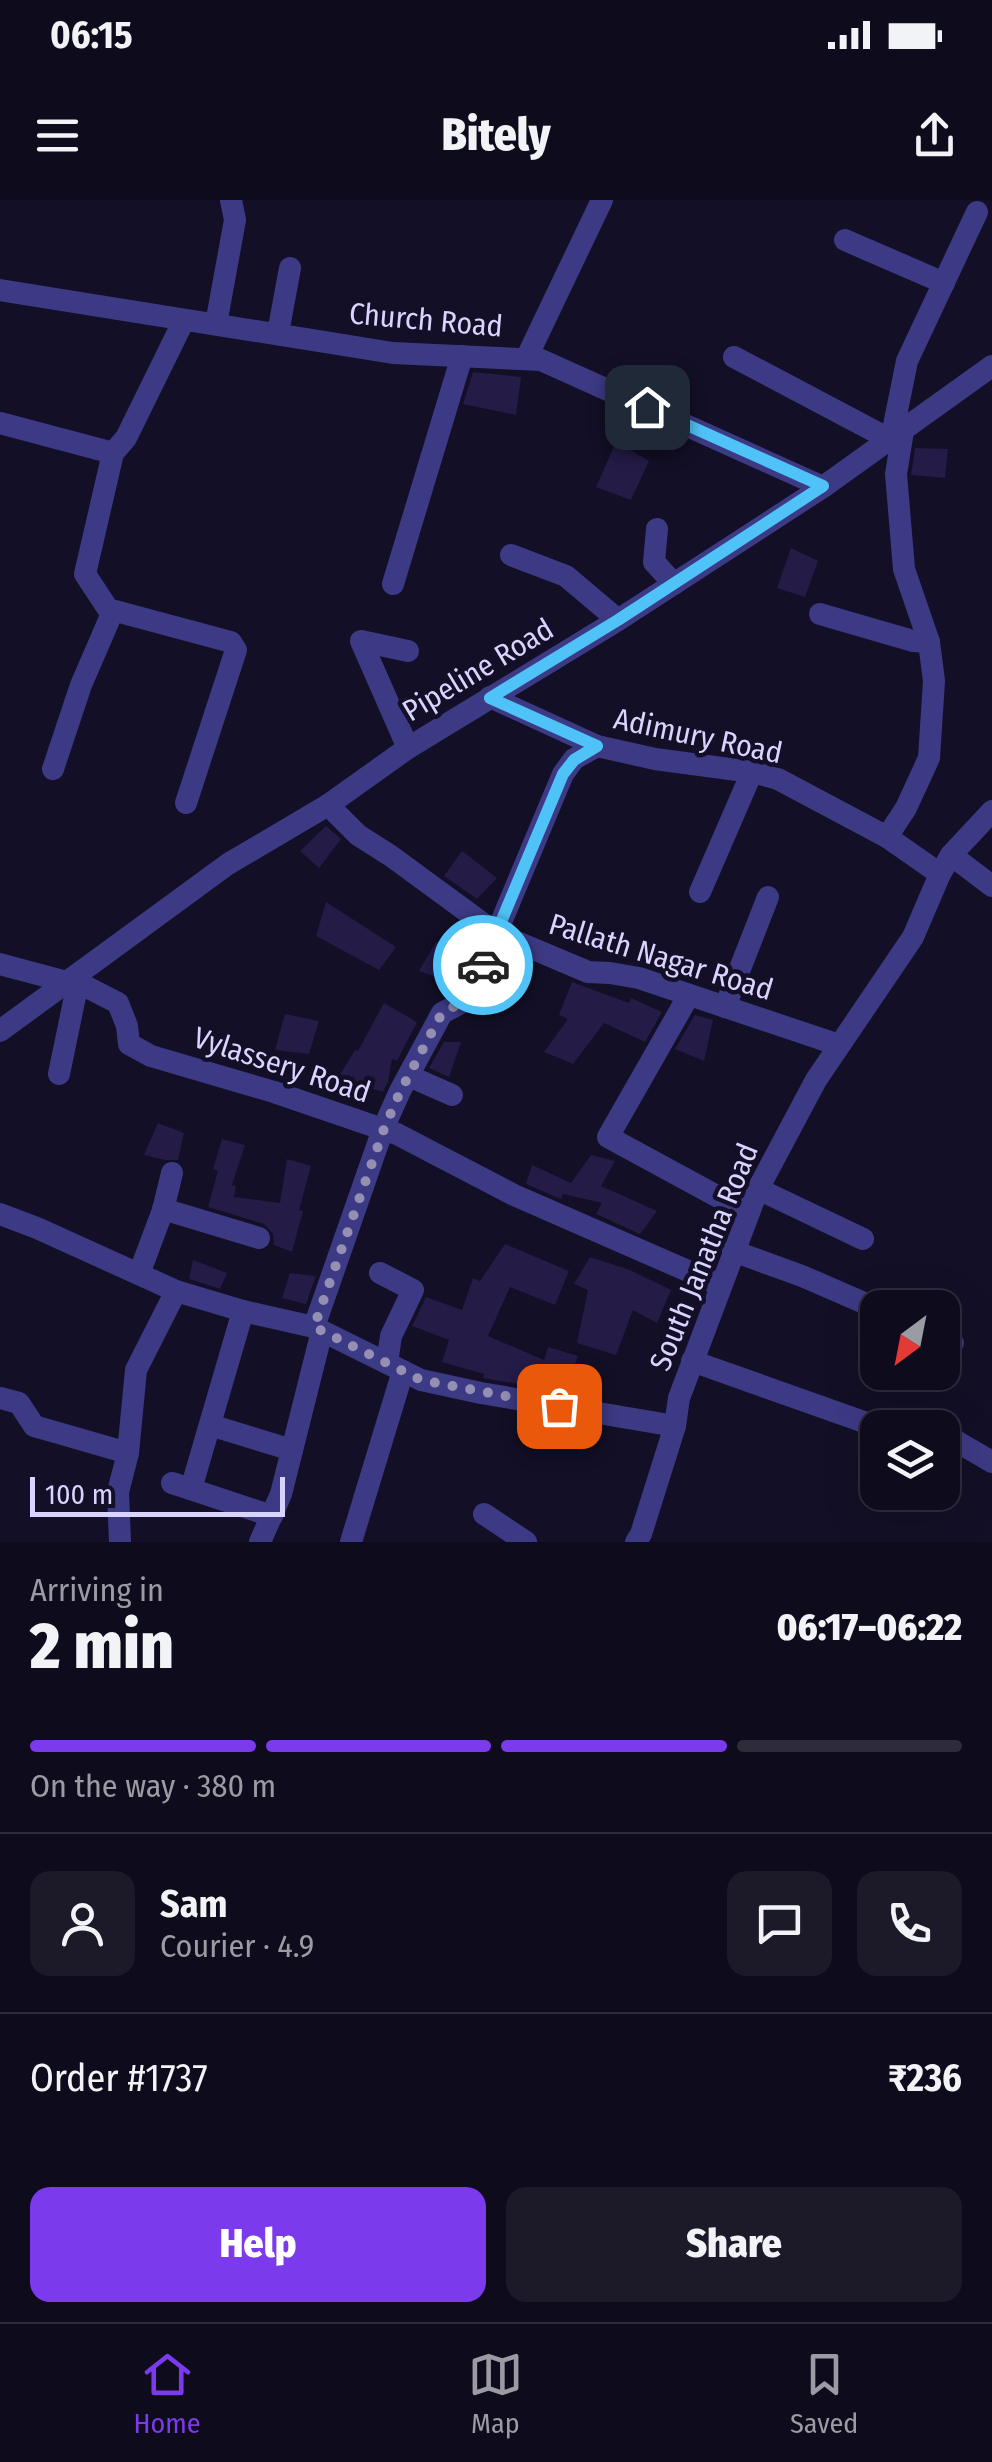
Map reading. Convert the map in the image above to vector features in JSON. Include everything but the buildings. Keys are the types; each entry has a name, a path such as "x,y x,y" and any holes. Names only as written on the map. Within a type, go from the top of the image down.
{"street":[{"path":"216,324 235,220 232,200"},
{"path":"526,358 602,200"},
{"path":"887,838 929,758 934,681 929,642 904,568 896,474 907,361 977,212"},
{"path":"845,240 944,283"},
{"path":"278,333 290,268"},
{"name":"Church Road","path":"0,290 393,352 541,360 823,486"},
{"path":"184,320 126,438 113,453 85,574 108,609 231,642 236,650 186,803"},
{"path":"394,584 462,356"},
{"path":"734,356 897,435"},
{"name":"Pipeline Road","path":"0,1031 228,864 674,584 823,486 992,366"},
{"path":"0,423 113,453"},
{"path":"657,529 654,562 674,584"},
{"path":"511,555 566,576 618,620"},
{"path":"52,768 113,611"},
{"path":"820,614 913,641 929,642"},
{"path":"408,651 361,641 408,748"},
{"path":"532,644 548,662"},
{"name":"Adimury Road","path":"490,698 597,746 778,779 887,838 992,886"},
{"path":"260,1542 280,1494 292,1450 318,1329 384,1129 442,1013 472,994 563,774 574,760 597,746"},
{"path":"700,892 752,772"},
{"name":"Pallath Nagar Road","path":"328,804 358,834 496,933 588,972 639,978 840,1045"},
{"name":"South Janatha Road","path":"636,1542 692,1361 758,1190 816,1080 914,937 945,864 992,812"},
{"path":"724,1008 768,898"},
{"name":"Vylassery Road","path":"0,964 72,981 118,1003 129,1044 151,1056 397,1134 514,1196 720,1285"},
{"path":"59,1074 72,981"},
{"path":"689,995 608,1137 748,1213"},
{"path":"408,1076 452,1095"},
{"path":"139,1274 164,1209 172,1174"},
{"path":"758,1190 863,1238"},
{"path":"164,1209 259,1238"},
{"path":"0,1214 176,1291 318,1329 421,1380 675,1426"},
{"path":"733,1252 860,1302"},
{"path":"351,1542 395,1367 391,1336 412,1290 380,1273"},
{"path":"120,1542 118,1492 128,1453 136,1370 176,1291"},
{"path":"244,1311 210,1425 181,1486 272,1516"},
{"path":"692,1361 860,1421"},
{"path":"0,1398 20,1403 34,1426 128,1453"},
{"path":"210,1425 292,1450"},
{"path":"960,1443 992,1462"},
{"path":"484,1514 526,1542"}],"way so far":[{"path":"483,965 472,994 442,1013 400,1092 314,1327 421,1380 559,1406"}],"route":[{"path":"483,965 563,774 574,760 597,746 490,698 823,486 647,407"}]}
